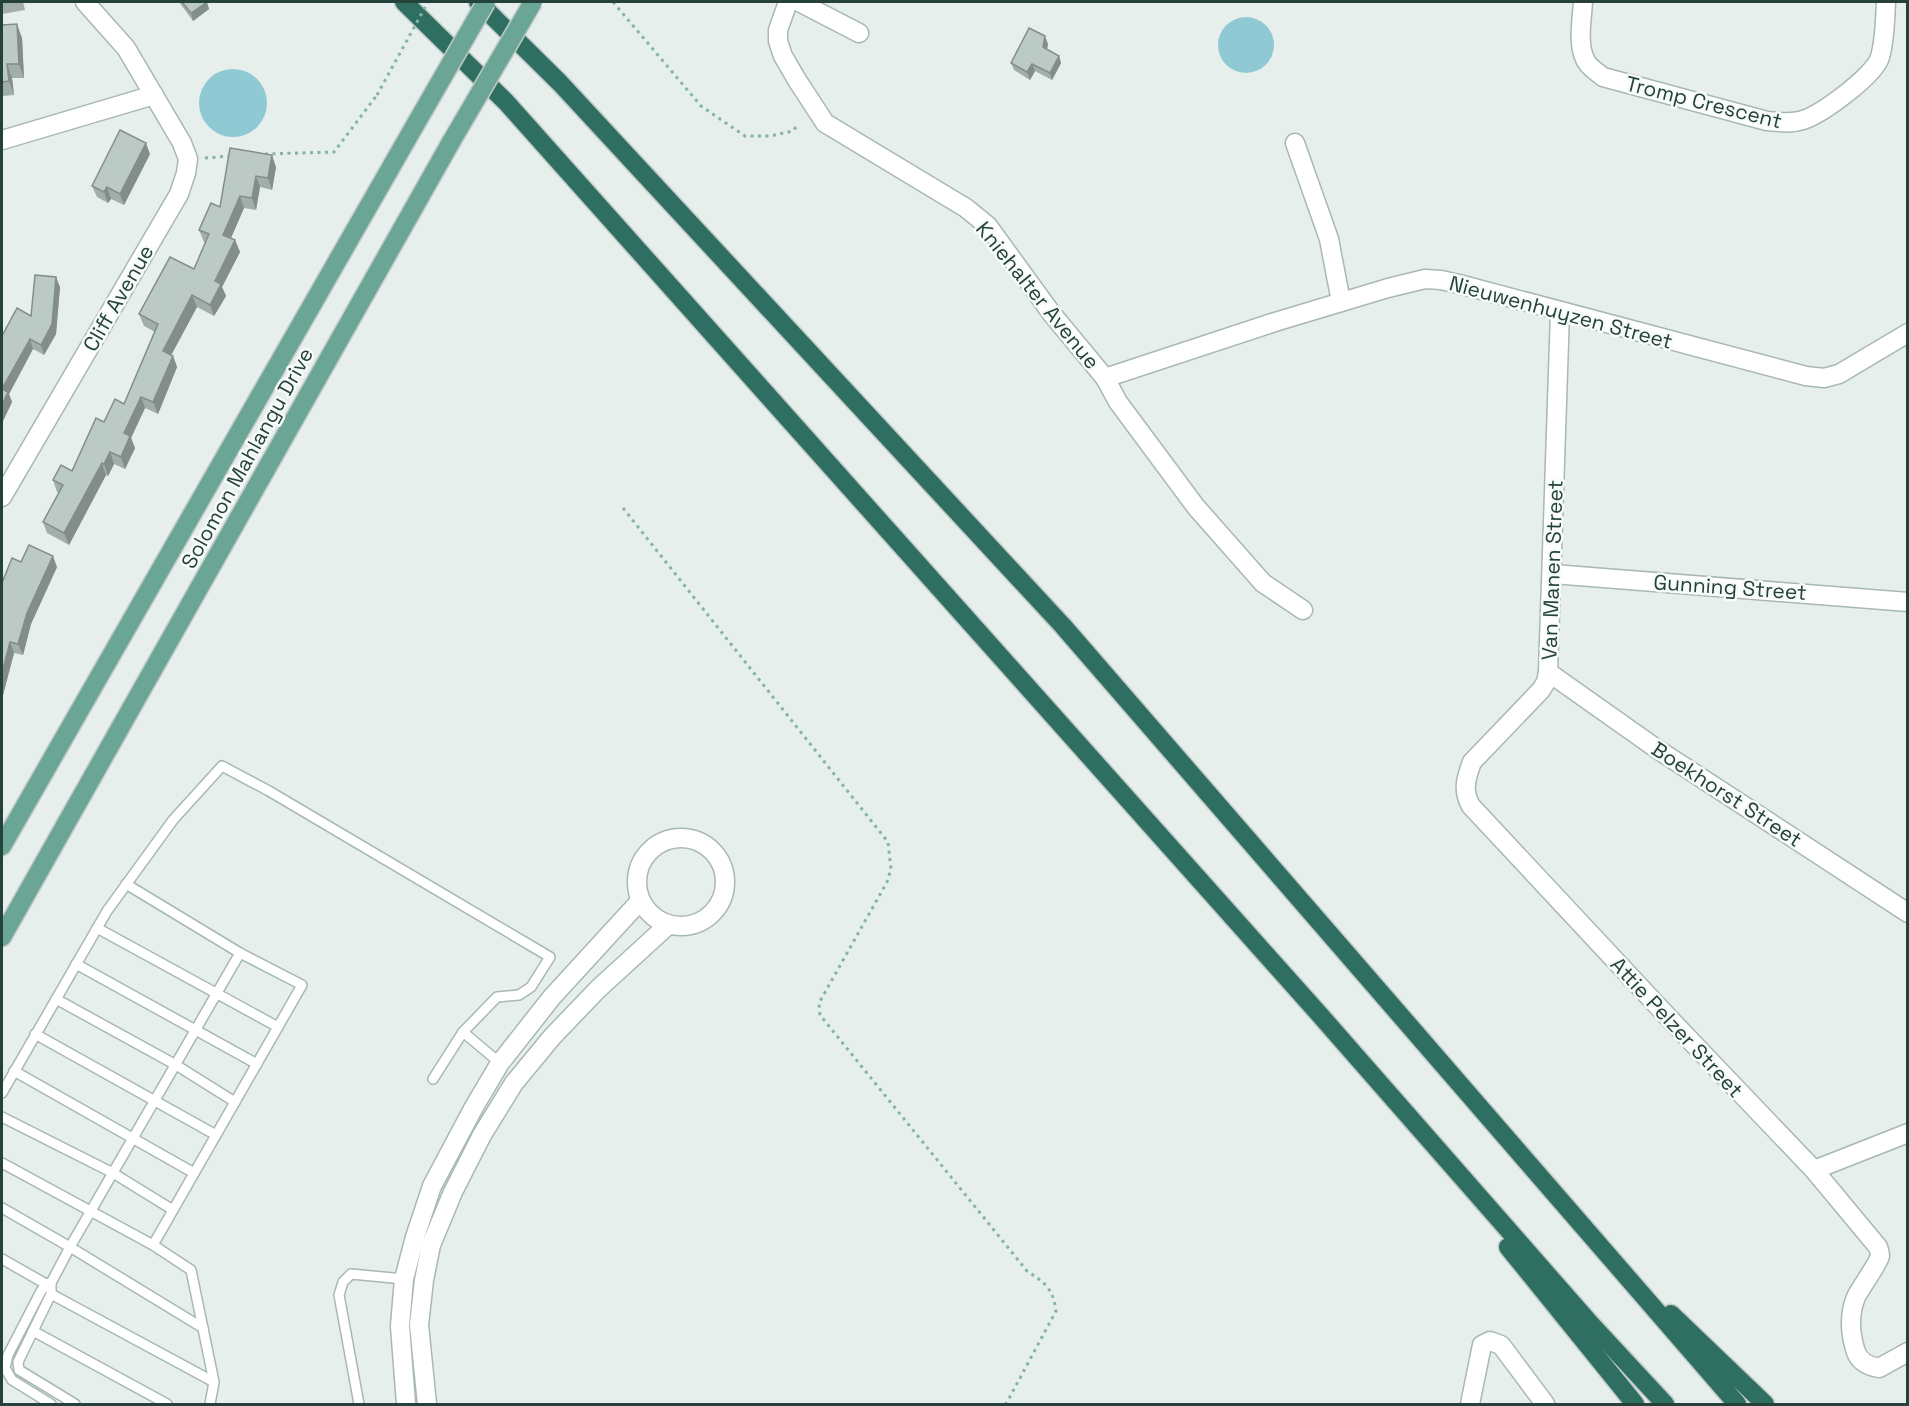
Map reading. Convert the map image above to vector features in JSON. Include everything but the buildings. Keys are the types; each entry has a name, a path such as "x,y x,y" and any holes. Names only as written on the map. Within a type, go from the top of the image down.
{"highway":[{"path":"404,2 506,102 1320,1015 1588,1321 1665,1404"},
{"path":"478,2 560,83 1063,626 1737,1404"},
{"path":"1320,1015 1635,1404"},
{"path":"1602,1250 1765,1404"}],"main road":[{"name":"Solomon Mahlangu Drive","path":"2,846 486,2"},
{"name":"Solomon Mahlangu Drive","path":"2,936 451,142 533,2"},
{"path":"2,946 37,874"}],"street":[{"path":"85,2 126,48 182,143 188,159"},
{"name":"Kniehalter Avenue","path":"788,2 778,30 778,41 783,56 825,123 966,208 988,226 1052,314 1105,378 1118,402 1196,507 1263,583 1304,610"},
{"path":"799,2 859,33"},
{"name":"Tromp Crescent","path":"1583,2 1581,48 1589,66 1603,77 1767,121 1790,123 1805,120 1820,111 1872,72 1880,57 1886,2"},
{"path":"2,140 154,95"},
{"path":"1295,142 1329,239 1341,302"},
{"name":"Cliff Avenue","path":"2,497 179,194 188,159"},
{"name":"Nieuwenhuyzen Street","path":"1105,378 1275,322 1425,279 1441,280 1789,372 1824,378 1839,374 1908,333"},
{"name":"Van Manen Street","path":"1467,799 1465,788 1472,762 1541,690 1548,672 1560,312"},
{"name":"Gunning Street","path":"1553,574 1908,602"},
{"name":"Boekhorst Street","path":"1548,672 1658,749 1908,913"},
{"name":"Attie Pelzer Street","path":"1467,799 1577,921 1814,1170 1878,1247 1879,1259 1853,1306 1851,1330 1853,1344 1857,1355 1864,1363 1879,1368 1908,1352"},
{"path":"672,838 688,838 702,843 714,853 722,866 725,881 723,896 717,909 707,919 693,925 680,927 668,925 647,912 640,901 637,875 641,863 648,852 658,844 672,838"},
{"path":"406,1404 400,1326 404,1279 432,1186 500,1063 552,997 640,901"},
{"path":"426,1404 419,1325 424,1280 431,1245 453,1192 482,1135 514,1083 552,1037 598,989 668,925"},
{"path":"1814,1170 1908,1133"},
{"path":"1470,1404 1482,1345 1490,1341 1501,1345 1545,1404"}],"lane":[{"path":"2,1093 97,928 126,884 173,820 222,766 279,797 550,957 531,987 519,995 497,997 463,1032 433,1079"},
{"path":"126,884 240,953 302,985 153,1245"},
{"path":"97,928 278,1027"},
{"path":"51,1404 12,1380 5,1368 8,1354 41,1291 49,1284 240,953"},
{"path":"76,964 256,1064"},
{"path":"56,999 176,1065 235,1102"},
{"path":"463,1032 500,1063"},
{"path":"36,1034 216,1135"},
{"path":"14,1071 194,1173"},
{"path":"2,1118 113,1173 173,1210"},
{"path":"2,1163 153,1245 191,1270 214,1382 210,1404"},
{"path":"2,1208 203,1328"},
{"path":"2,1259 49,1284"},
{"path":"359,1404 342,1319 339,1295 343,1282 351,1274 404,1279"},
{"path":"49,1284 51,1294 18,1362 19,1370 75,1404"},
{"path":"51,1294 214,1382"},
{"path":"33,1331 153,1401 167,1404"}],"path":[{"path":"258,155 334,152 377,95 428,2"},
{"path":"613,2 701,106 733,129 745,136 770,136 793,131 796,127"},
{"path":"188,159 234,156"},
{"path":"623,508 888,842 891,869 887,882 819,1003 820,1015 1027,1271 1045,1283 1055,1298 1056,1311 1006,1404"}],"water":[{"path":"1241,17 1251,17 1266,25 1272,34 1274,45 1272,56 1266,65 1251,73 1241,73 1230,68 1223,61 1218,50 1218,40 1223,29 1230,22"},
{"path":"240,69 252,75 261,84 267,96 265,116 257,127 240,137 226,137 209,127 201,116 199,96 209,79 220,71"}]}
